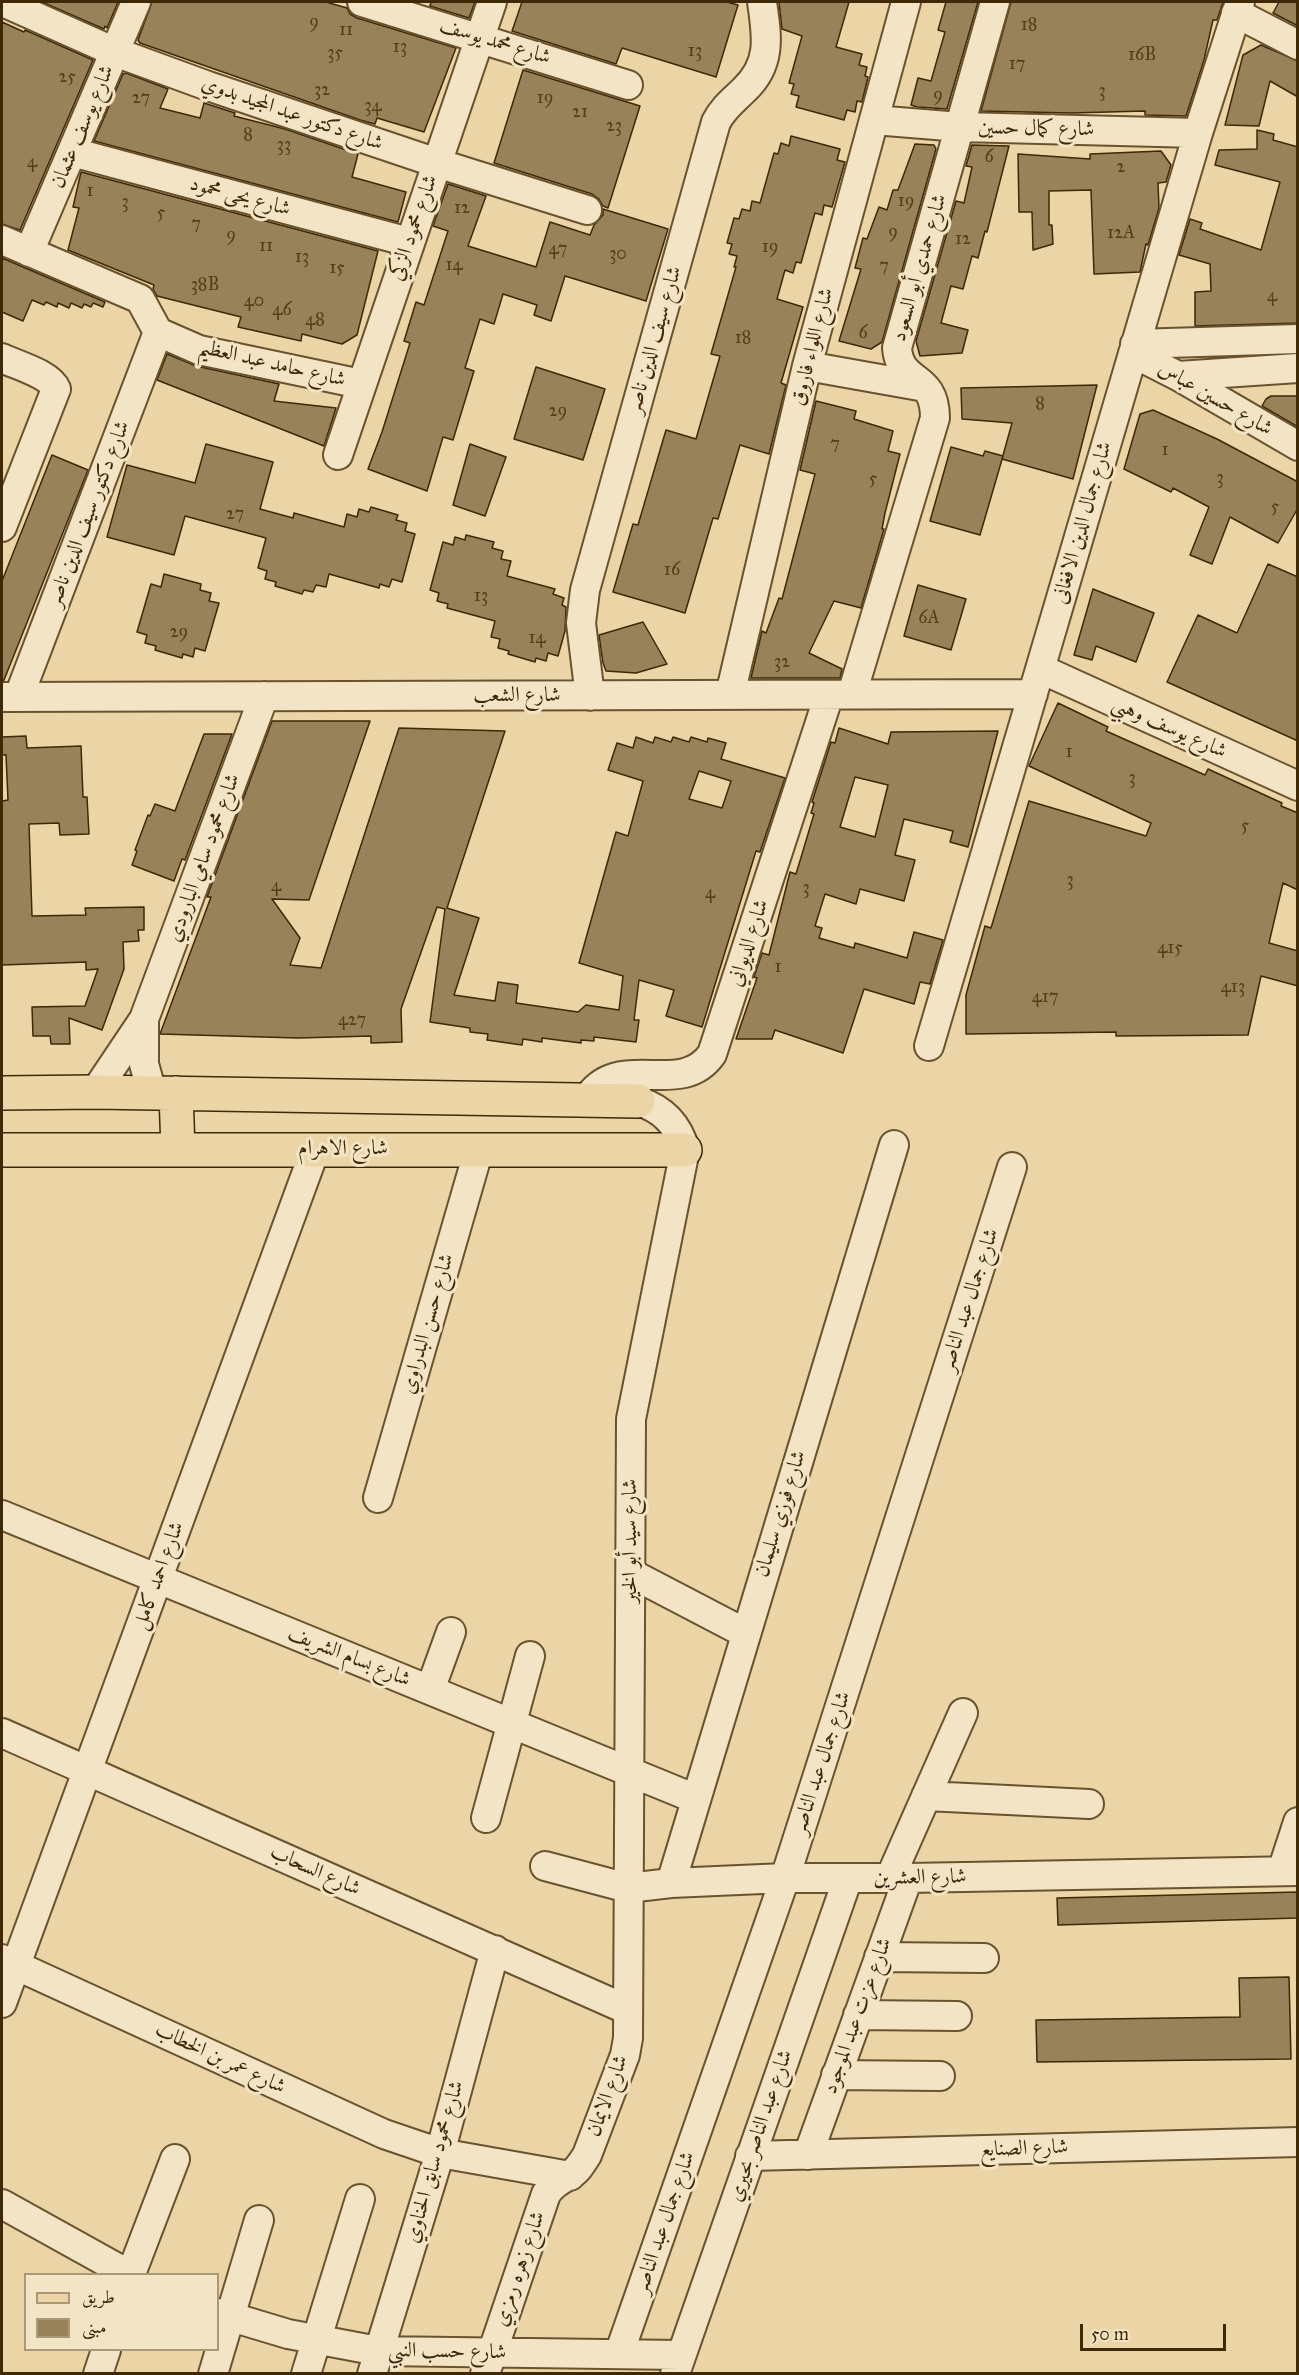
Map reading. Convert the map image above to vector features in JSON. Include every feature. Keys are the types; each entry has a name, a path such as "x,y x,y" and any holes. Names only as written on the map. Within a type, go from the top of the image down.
{"main road":[{"path":"2,1093 95,1092 638,1101"},
{"path":"164,1093 178,1150"},
{"name":"شارع الاهرام","path":"2,1150 685,1150"}],"street":[{"name":"شارع دكتور عبد المجيد بدوي","path":"3,2 115,52 208,86 437,163 587,210"},
{"name":"شارع يوسف عثمان","path":"28,252 136,2"},
{"name":"شارع محمد يوسف","path":"362,2 628,85"},
{"name":"شارع محمود الزكي","path":"338,454 492,2"},
{"name":"شارع سيف الدين ناصر","path":"590,696 581,623 588,579 717,122 722,110 730,101 756,79 765,58 766,33 762,2"},
{"name":"شارع اللواء فاروق","path":"730,695 807,366 906,2"},
{"name":"شارع حمدي أبو السعود","path":"927,387 903,369 898,360 897,348 995,2"},
{"path":"1238,7 1298,45"},
{"name":"شارع جمال الدين الافغانى","path":"929,1046 1198,132 1238,7"},
{"name":"شارع كمال حسين","path":"874,120 960,128 1198,132"},
{"name":"شارع يحى محمود","path":"72,152 409,242"},
{"path":"2,240 140,299 158,332"},
{"name":"شارع حامد عبد العظيم","path":"158,332 199,350 361,384"},
{"name":"شارع دكتور سيف الدين ناصر","path":"10,696 158,332"},
{"path":"1134,349 1298,339"},
{"name":"شارع حسين عباس","path":"1134,349 1298,446"},
{"path":"2,358 46,378 56,389 2,528"},
{"path":"807,366 927,387 933,397 935,418 841,695"},
{"path":"1178,376 1298,369"},
{"name":"شارع الشعب","path":"10,696 841,695 1037,682"},
{"name":"شارع يوسف وهبي","path":"1037,682 1298,786"},
{"name":"شارع الديواني","path":"586,1101 592,1091 612,1078 629,1074 684,1075 700,1067 712,1054 841,695"},
{"name":"شارع محمود سامي البارودي","path":"95,1092 144,1019 264,696"},
{"name":"شارع محمود سامي البارودي","path":"144,1019 143,1057 164,1093"},
{"path":"638,1101 648,1104 667,1116 680,1133 685,1150"},
{"name":"شارع فوزي سليمان","path":"671,1883 894,1146"},
{"name":"شارع حسن البدراوي","path":"378,1498 479,1149"},
{"name":"شارع احمد كامل","path":"2,2003 9,1962 88,1771 315,1150"},
{"name":"شارع سيد أبو الخير","path":"628,2010 631,1419 685,1150"},
{"name":"شارع جمال عبد الناصر","path":"619,2354 785,1878 1012,1167"},
{"name":"شارع بسام الشريف","path":"2,1515 696,1799"},
{"path":"632,1574 745,1633"},
{"path":"430,1690 452,1632"},
{"path":"486,1818 530,1656"},
{"name":"شارع عزت عبد الموجود","path":"808,2155 879,1957 899,1878 927,1796 963,1713"},
{"name":"شارع السحاب","path":"2,1733 628,2010"},
{"path":"927,1796 1089,1804"},
{"path":"1290,1871 1298,1821"},
{"name":"شارع العشرين","path":"545,1866 628,1888 671,1883 785,1878 1290,1871"},
{"name":"شارع عبد الناصر بحيري","path":"678,2364 848,1878"},
{"name":"شارع محمود سابق الحناوي","path":"375,2362 440,2153 495,1950"},
{"path":"879,1957 984,1958"},
{"name":"شارع عمر بن الخطاب","path":"9,1962 384,2134 440,2153 570,2176"},
{"name":"شارع الايمان","path":"570,2176 587,2155 625,2055 628,2038 628,2010"},
{"path":"858,2015 957,2016"},
{"path":"836,2075 940,2076"},
{"name":"شارع الصنايع","path":"750,2156 1298,2142"},
{"path":"129,2273 175,2159"},
{"name":"شارع زهره رمزي","path":"488,2364 546,2194 560,2179 570,2176"},
{"path":"306,2373 360,2199"},
{"path":"2,2204 127,2273"},
{"path":"219,2341 224,2315 259,2220"},
{"name":"شارع حسب النبي","path":"224,2315 317,2341 375,2362 488,2364 619,2354 678,2364"},
{"path":"98,2373 105,2351"},
{"path":"213,2373 217,2351"}],"building":[{"path":"42,2 118,2 107,28 105,26 104,29"},
{"path":"152,2 326,2 347,8 350,14 357,18 456,48 424,132 377,118 375,124 360,120 140,43 138,40"},
{"path":"431,2 475,2 469,18 430,6"},
{"path":"522,2 727,2 738,5 716,77 622,48 616,64 512,31"},
{"path":"779,2 849,2 836,47 862,54 859,65 867,67 865,76 868,77 862,102 857,101 855,112 847,110 844,120 796,107 799,96 791,94 794,84 789,83 802,36 782,29"},
{"path":"946,2 978,2 947,109 917,107 911,105 918,78 931,81 945,32 938,30"},
{"path":"1011,2 1223,2 1217,20 1213,20 1204,60 1186,116 1145,115 1145,111 1071,113 981,111"},
{"path":"1279,2 1298,2 1298,26 1273,13"},
{"path":"2,22 93,60 20,230 2,224"},
{"path":"1261,45 1298,61 1298,97 1270,81 1259,126 1225,125 1243,55"},
{"path":"523,70 640,106 608,208 592,194 494,163"},
{"path":"126,73 168,89 160,108 200,118 204,103 235,113 234,116 285,129 358,154 352,177 406,192 398,222 94,141 123,74"},
{"path":"1257,130 1274,134 1273,140 1298,147 1298,323 1195,326 1195,292 1211,291 1210,264 1179,255 1190,219 1202,223 1200,229 1261,250 1280,182 1215,165 1219,150 1257,149"},
{"path":"791,136 840,149 837,160 845,162 832,207 824,205 822,215 815,213 801,263 796,262 793,273 785,270 777,299 803,307 781,383 786,385 769,454 740,445 718,519 713,518 685,613 613,592 633,524 638,525 666,430 696,439 720,356 711,354 736,267 734,267 737,256 729,254 732,244 727,243 734,218 739,219 742,209 750,211 752,201 760,203 774,153 778,154 781,143 789,146"},
{"path":"915,144 934,145 936,149 882,342 871,349 839,341 861,269 855,268 863,238 867,239 879,207 887,210 893,190 898,190"},
{"path":"972,145 1009,146 978,258 972,256 963,289 951,286 941,323 968,330 962,353 920,356 916,341 956,201 964,203 972,167 966,166"},
{"path":"1161,151 1171,165 1166,182 1158,183 1159,208 1148,245 1146,244 1140,272 1094,274 1091,190 1049,191 1049,225 1052,225 1053,244 1033,250 1032,212 1019,212 1018,154 1090,159 1090,154"},
{"path":"81,172 378,251 357,335 342,344 302,334 301,341 238,327 241,317 157,296 153,289 154,285 68,250 79,208 73,207"},
{"path":"448,184 486,196 468,246 536,267 550,222 590,235 594,225 603,215 603,209 668,229 646,301 565,276 551,321 534,315 537,305 503,294 494,324 480,319 465,368 474,371 453,440 443,437 427,491 368,469 410,343 404,341 416,302 424,305 448,231 433,226"},
{"path":"2,258 105,302 103,307 93,303 91,307 84,304 82,308 71,303 69,308 58,303 57,307 46,302 44,305 32,300 23,321 2,312"},
{"path":"167,354 196,366 279,384 274,401 336,408 324,446 157,380"},
{"path":"536,367 605,389 583,460 514,439"},
{"path":"1097,385 1073,479 1002,459 1012,423 962,419 961,388"},
{"path":"1271,396 1298,396 1298,427 1262,406"},
{"path":"816,401 856,411 854,419 893,431 888,451 900,454 885,513 882,529 884,529 861,608 834,601 809,653 842,669 840,678 751,678 762,631 766,633 779,598 782,599 815,474 800,470"},
{"path":"1153,410 1217,439 1298,482 1298,508 1278,543 1230,517 1212,564 1190,555 1209,507 1173,488 1171,492 1124,469 1140,414"},
{"path":"206,444 273,462 260,509 293,518 294,513 344,527 347,514 357,517 359,509 369,512 371,507 398,515 396,520 407,523 405,531 415,534 402,582 392,579 389,587 380,584 379,588 329,574 326,587 316,585 313,592 304,590 302,594 275,586 276,582 265,579 267,571 258,568 266,538 185,516 174,555 107,537 127,465 195,483"},
{"path":"470,444 506,457 485,516 453,505"},
{"path":"951,447 983,456 985,451 1003,456 980,535 930,521"},
{"path":"52,455 88,470 2,681 2,581"},
{"path":"466,535 494,542 492,548 503,551 501,559 511,561 507,576 555,589 553,594 564,598 562,605 566,607 565,631 558,656 548,653 546,661 536,658 535,662 508,654 509,651 498,648 500,639 491,637 495,621 447,608 448,604 437,601 439,593 430,590 443,542 453,545 455,537 465,540"},
{"path":"1268,564 1298,577 1298,741 1167,682 1198,615 1237,633"},
{"path":"164,574 201,584 200,590 211,593 209,601 219,603 205,651 195,648 193,657 183,654 182,658 155,650 156,646 145,643 147,635 137,632 151,584 161,587"},
{"path":"918,585 966,599 951,650 904,636"},
{"path":"1093,589 1154,613 1136,662 1096,646 1092,660 1074,655"},
{"path":"643,622 667,664 636,673 606,671 599,635"},
{"path":"1058,703 1108,727 1106,731 1205,775 1208,769 1282,803 1281,806 1298,813 1298,890 1283,883 1269,943 1298,951 1298,986 1261,976 1248,1035 1116,1036 1116,1032 966,1034 966,995 985,926 991,928 1029,801 1146,836 1151,823 1029,766"},
{"path":"272,721 370,721 309,900 272,899 300,938 290,965 321,968 399,728 505,731 447,908 479,918 454,995 495,1001 498,982 518,985 516,1003 578,1012 586,1005 619,1010 623,976 579,963 616,832 628,836 643,781 608,770 617,743 633,748 636,737 653,743 655,737 671,742 673,737 689,742 691,737 707,742 708,738 726,743 721,759 785,778 760,852 756,851 702,1027 666,1016 674,990 639,980 634,1020 639,1020 636,1042 594,1037 594,1041 581,1040 581,1043 542,1038 542,1042 523,1039 522,1045 487,1040 488,1034 470,1032 470,1028 430,1022 445,909 437,907 401,1009 402,1042 371,1043 371,1036 298,1038 160,1034 211,897 207,897","holes":["699,771 731,781 722,808 689,799"]},
{"path":"839,728 888,744 891,732 998,731 968,847 950,842 953,831 904,819 895,855 915,860 904,901 860,889 856,904 825,894 815,926 822,928 819,938 854,948 855,943 907,958 914,932 943,940 930,984 920,982 914,1004 864,989 843,1053 775,1030 772,1039 736,1039 757,978 754,977 762,953 769,955 790,872 796,874 814,814 811,813 814,803 812,802 831,742 835,743","holes":["855,777 888,785 875,837 840,827"]},
{"path":"204,734 232,734 185,860 182,859 174,881 132,865 137,851 135,850 148,815 150,816 155,804 175,811"},
{"path":"26,736 27,748 81,746 83,797 87,797 89,834 60,835 59,823 29,824 32,916 86,915 85,908 144,907 144,930 138,930 139,941 123,942 124,969 102,1030 69,1018 70,1044 51,1044 50,1036 33,1036 32,1007 85,1006 98,969 86,970 86,962 2,965 2,801 8,800 6,755 2,755 2,737"},
{"path":"1298,1892 1298,1918 1058,1925 1057,1898"},
{"path":"1289,1977 1291,2059 1037,2062 1036,2020 1240,2017 1239,1978"}]}
